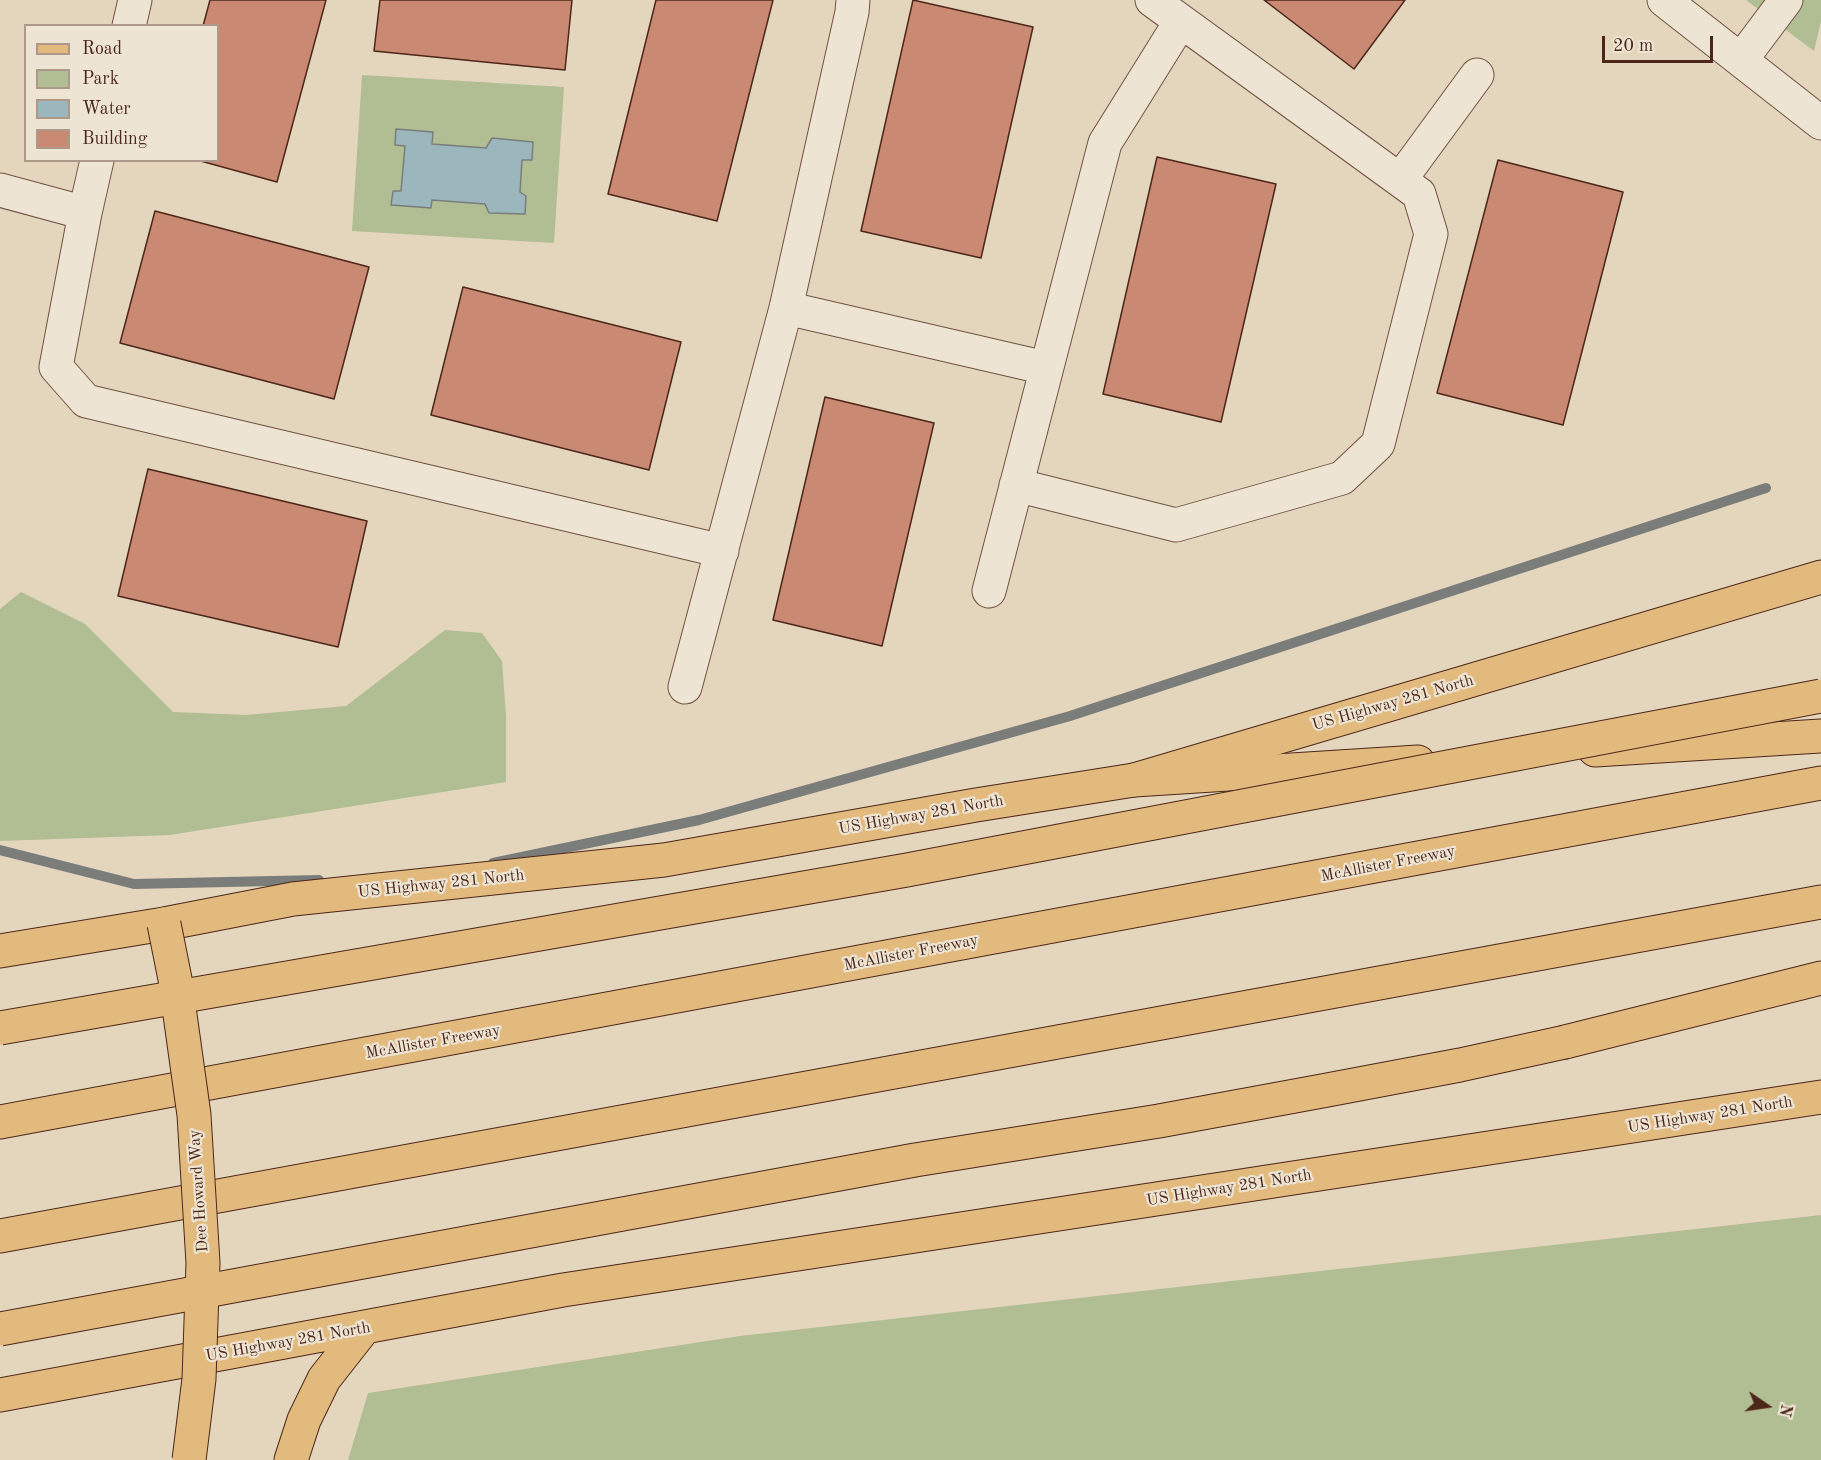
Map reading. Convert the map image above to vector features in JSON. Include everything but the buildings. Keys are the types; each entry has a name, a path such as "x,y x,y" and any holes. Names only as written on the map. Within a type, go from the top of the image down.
{"main road":[{"name":"US Highway 281 North","path":"0,951 164,924 292,899 664,860 1134,780 1821,577"},
{"path":"0,1028 907,870 1821,696"},
{"path":"1134,780 1821,736"},
{"name":"McAllister Freeway","path":"0,1122 1821,783"},
{"path":"0,1236 1821,902"},
{"name":"Dee Howard Way","path":"164,924 175,979 194,1115 203,1263 199,1379 189,1460"},
{"path":"0,1329 915,1160 1148,1123 1460,1065 1565,1042 1821,978"},
{"name":"US Highway 281 North","path":"0,1395 563,1290 1821,1097"},
{"path":"291,1460 304,1420 324,1379 364,1328"}],"street":[{"path":"129,24 135,0"},
{"path":"685,687 786,308 853,0"},
{"path":"1016,485 1176,525 1342,478 1378,444 1431,234 1419,194 1152,0"},
{"path":"1664,0 1821,123"},
{"path":"1741,60 1786,0"},
{"path":"989,591 1105,142 1181,21"},
{"path":"1401,180 1477,75"},
{"path":"97,162 56,367 86,401 722,551"},
{"path":"0,190 85,213"},
{"path":"786,308 1046,368"}],"green space":[{"path":"1746,0 1821,0 1821,21 1814,51"},
{"path":"362,75 564,87 554,243 352,231"},
{"path":"21,592 85,624 173,712 246,715 346,706 445,630 482,633 502,661 506,716 506,782 170,835 0,841 0,609"},
{"path":"1821,1215 1821,1460 348,1460 368,1393 740,1336"}],"water":[{"path":"396,129 433,132 432,144 486,148 492,138 533,142 532,160 522,160 520,192 526,196 525,214 489,213 485,204 432,200 431,208 391,205 393,191 401,191 405,146 395,145"}],"waterway":[{"path":"493,863 699,820 1070,716 1766,488"},
{"path":"0,850 134,884 319,880"}]}
